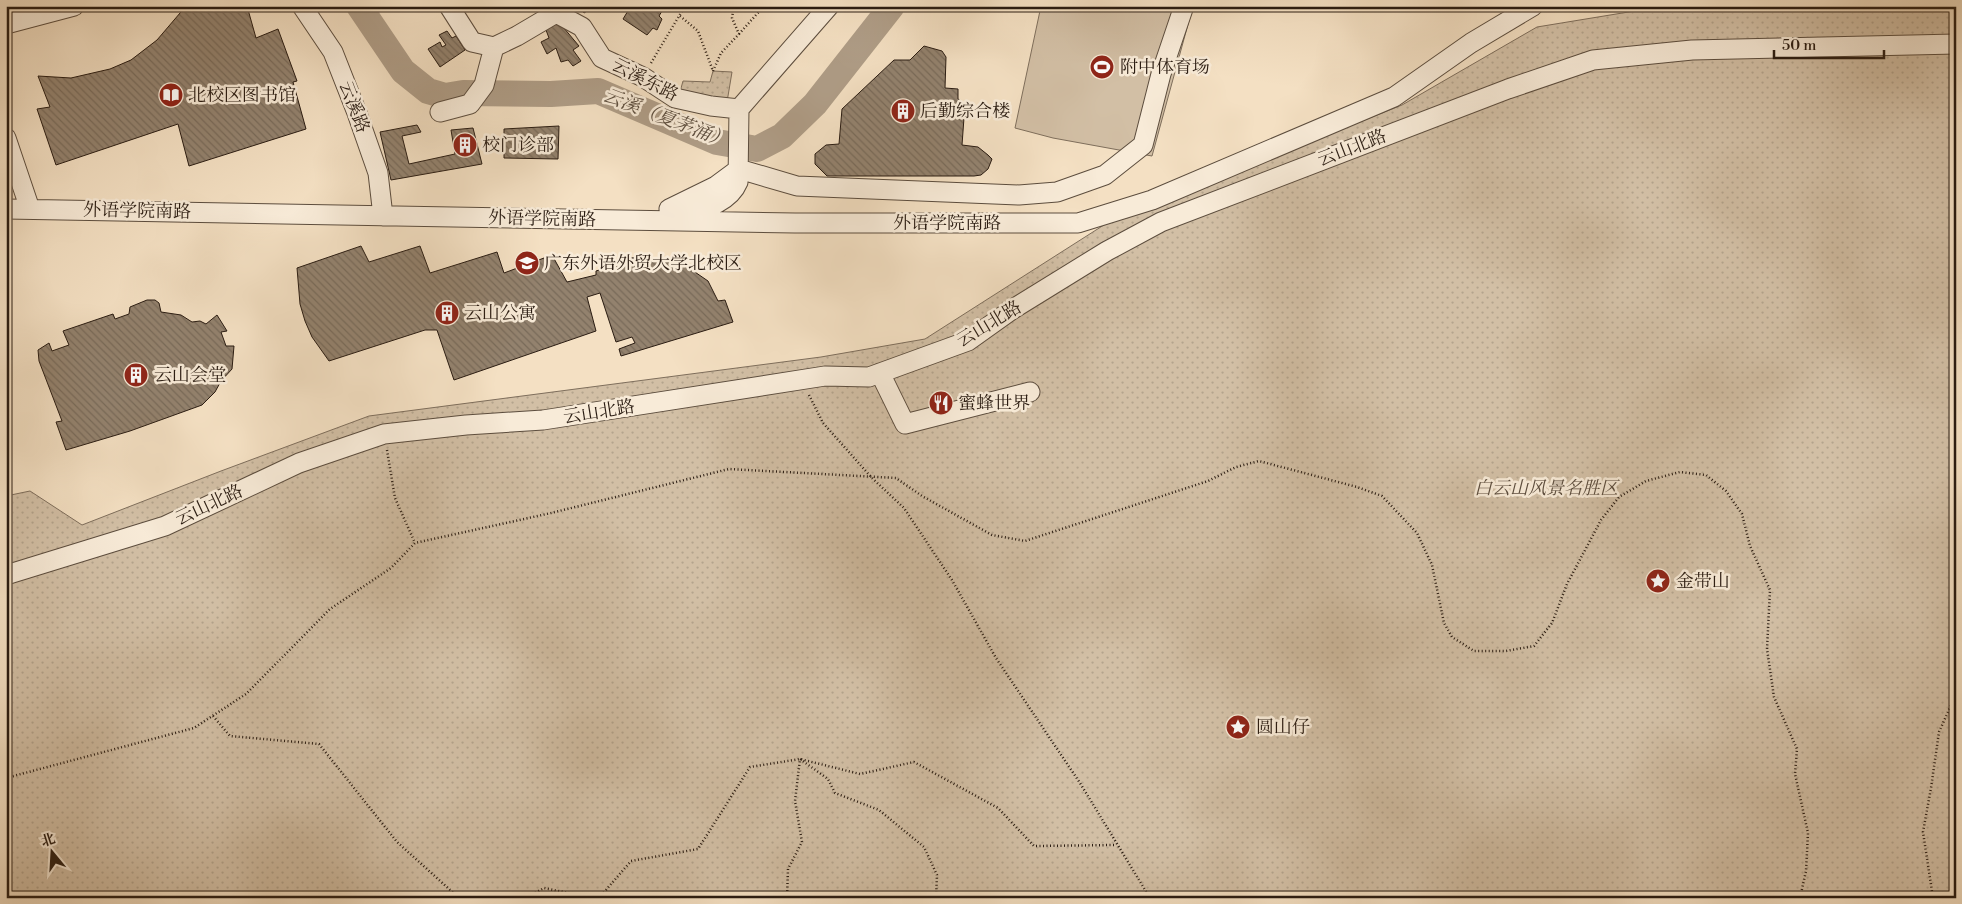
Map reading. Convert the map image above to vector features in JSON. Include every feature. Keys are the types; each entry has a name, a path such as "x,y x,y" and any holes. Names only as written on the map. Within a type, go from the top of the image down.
{"street":[{"path":"6,24 74,6"},
{"name":"云溪路","path":"302,6 333,52 357,113 378,173 383,216"},
{"path":"440,112 470,104 484,85 494,47 472,42 449,6"},
{"path":"666,221 722,201 734,192 738,182 739,169 739,109 829,6"},
{"path":"739,169 798,186 1019,195 1057,192 1105,175 1143,145 1161,74 1184,6"},
{"name":"外语学院南路","path":"6,209 666,221 1078,223 1152,200 1394,97 1471,43 1533,6"},
{"name":"云溪东路","path":"494,47 556,13 582,27 602,58 643,77 675,98 711,106 739,109"},
{"name":"云山北路","path":"6,575 165,526 299,462 384,434 466,424 543,420 825,376 869,377 968,341 1014,309 1161,222 1490,95 1593,60 1692,50 1956,44"},
{"path":"6,138 30,209"},
{"path":"640,220 693,198 716,186 739,169"},
{"path":"1152,200 1161,222"},
{"path":"880,373 905,424 1030,392"}],"path":[{"path":"643,77 685,6"},
{"path":"734,6 732,18 739,34"},
{"path":"680,16 698,31 713,71 721,53 764,6"},
{"path":"801,380 823,423 872,478 904,508 952,580 996,658 1080,783 1150,898"},
{"path":"384,434 395,498 415,543"},
{"path":"6,778 194,728 246,694 330,609 391,568 415,543 551,513 730,468 896,478 922,496 992,534 1025,541 1208,481 1236,467 1259,461 1357,487 1382,496 1416,533 1432,565 1444,623 1452,638 1474,651 1506,650 1534,646 1552,623 1567,584 1601,520 1619,497 1646,482 1680,472 1706,475 1726,491 1742,514 1750,546 1770,590 1767,649 1774,697 1797,749 1795,774 1808,833 1806,870 1800,898"},
{"path":"1932,898 1923,832 1938,732 1956,694"},
{"path":"213,716 230,736 319,744 397,842 459,898"},
{"path":"599,898 631,861 698,849 750,767 800,759 860,774 914,762 998,808 1034,846 1117,845"},
{"path":"787,898 788,870 802,842 795,801 800,759"},
{"path":"800,759 828,779 835,793 879,810 924,847 937,875 936,898"},
{"path":"526,898 544,888 593,898"}],"green space":[{"name":"附中体育场","path":"1041,6 1193,6 1152,156 1053,138 1015,128"},
{"name":"白云山风景名胜区","path":"1665,6 1956,6 1956,898 6,898 6,496 30,491 82,525 369,416 821,357 925,339 1107,223 1402,105 1537,27"},
{"path":"713,71 732,72 726,108 678,99 683,81 710,82"}],"building":[{"name":"北校区图书馆","path":"186,6 247,6 256,38 278,29 297,81 293,82 306,129 189,166 178,124 56,165 37,109 50,107 38,76 71,78 110,69 131,60 157,40"},
{"path":"579,6 595,6 584,13"},
{"path":"631,6 665,6 659,16 662,19 657,30 653,28 647,35 623,19"},
{"path":"558,21 579,46 573,50 581,61 573,66 568,60 561,62 556,48 547,54 541,42 549,38 546,30"},
{"path":"447,31 452,38 456,36 465,50 440,67 428,49 440,42 442,47 446,45 439,35"},
{"name":"后勤综合楼","path":"924,46 942,51 946,57 945,88 958,89 958,99 965,104 962,145 978,147 988,155 992,159 988,169 981,175 974,176 827,176 815,164 815,154 826,145 839,144 842,109 894,60 910,60"},
{"name":"校门诊部","path":"417,125 421,132 402,136 409,164 455,154 451,130 473,128 482,164 391,180 380,132"},
{"path":"559,126 558,159 504,158 504,129"},
{"name":"云山公寓","path":"361,246 369,262 420,246 430,273 497,252 504,273 552,255 567,282 596,275 596,271 614,265 613,261 638,257 665,259 689,268 708,281 718,301 725,300 733,322 621,356 619,349 635,343 632,337 616,342 600,293 587,297 596,331 454,380 437,330 425,330 329,361 312,337 305,321 300,304 297,268"},
{"name":"云山会堂","path":"147,300 155,300 159,303 161,312 181,315 192,322 200,321 206,324 217,315 227,331 221,332 226,346 234,346 232,369 221,381 215,392 202,405 130,431 66,450 56,422 62,421 39,361 38,350 49,343 52,351 69,345 63,331 113,314 115,319 129,314 130,307"}],"waterway":[{"name":"云溪（夏茅涌）","path":"359,6 403,71 428,91 445,96 463,93 551,94 598,91 717,142 757,149 782,136 815,104 892,6"}],"place":[{"name":"附中体育场","path":"1102,67"},
{"name":"北校区图书馆","path":"171,95"},
{"name":"后勤综合楼","path":"903,111"},
{"name":"校门诊部","path":"465,145"},
{"name":"广东外语外贸大学北校区","path":"527,263"},
{"name":"云山公寓","path":"447,313"},
{"name":"云山会堂","path":"136,375"},
{"name":"蜜蜂世界","path":"941,403"},
{"name":"金带山","path":"1658,581"},
{"name":"圆山仔","path":"1238,727"}]}
